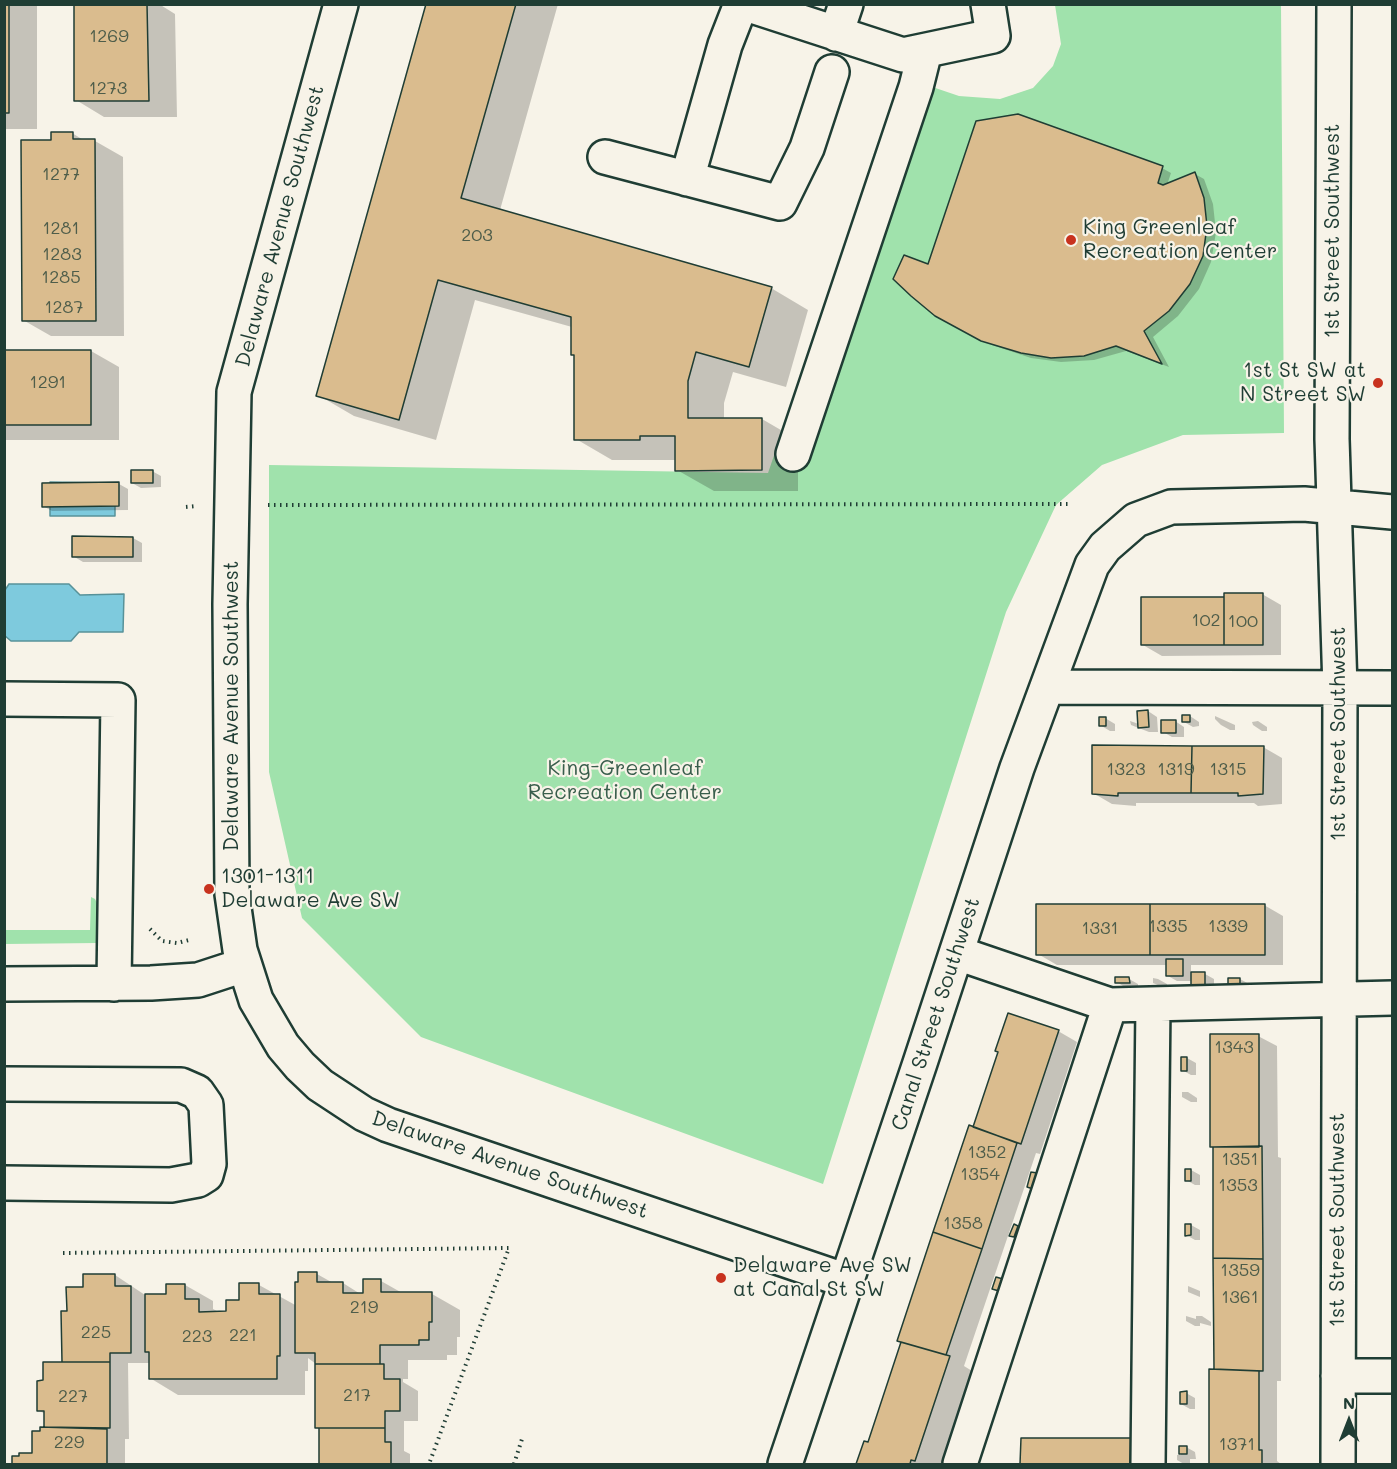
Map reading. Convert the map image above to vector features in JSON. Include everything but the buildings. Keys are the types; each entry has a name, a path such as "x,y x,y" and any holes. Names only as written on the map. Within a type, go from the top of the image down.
{"street":[{"name":"Delaware Avenue Southwest","path":"341,4 234,392 230,711 232,894 235,923 244,964 256,1000 283,1046 320,1085 364,1114 399,1129 847,1281"},
{"path":"687,179 725,45 741,4"},
{"path":"746,4 841,19 903,56 993,36 988,4"},
{"name":"1st Street Southwest","path":"1334,4 1332,439 1340,688 1338,1464"},
{"path":"793,454 916,87 925,51"},
{"path":"605,157 780,202 807,148 832,72"},
{"name":"Canal Street Southwest","path":"785,1464 1017,768 1092,565 1105,547 1136,520 1171,507 1304,504 1392,512"},
{"path":"1047,687 1392,688"},
{"path":"4,699 118,700 114,984"},
{"path":"957,953 1110,1005 1392,998"},
{"path":"4,984 114,984 198,980 244,964"},
{"path":"1148,1464 1153,1004"},
{"path":"960,1464 1110,1005"},
{"path":"4,1084 182,1085 197,1092 206,1105 209,1164 206,1175 198,1180 171,1185 4,1183"},
{"path":"1338,1376 1392,1376"}],"path":[{"path":"186,507 232,505 1068,504"},
{"path":"63,1253 509,1248 429,1464"},
{"path":"514,1464 522,1439"}],"green space":[{"name":"King-Greenleaf Recreation Center","path":"1055,5 1281,5 1284,433 1183,435 1102,465 1056,505 1006,612 823,1184 421,1037 302,918 269,772 269,465 768,473 903,77 959,96 1000,99 1033,88 1053,66 1061,44"},
{"path":"91,897 97,903 97,943 5,944 5,930 90,930"}],"water":[{"path":"50,482 115,483 115,516 50,516"},
{"path":"9,584 69,584 80,595 124,594 123,632 79,632 71,641 11,641 4,635 5,590"}],"place":[{"name":"King Greenleaf Recreation Center","path":"1071,240"},
{"name":"1st St SW at N Street SW","path":"1378,383"},
{"name":"1301-1311 Delaware Ave SW","path":"209,889"},
{"name":"Delaware Ave SW at Canal St SW","path":"721,1278"}]}
